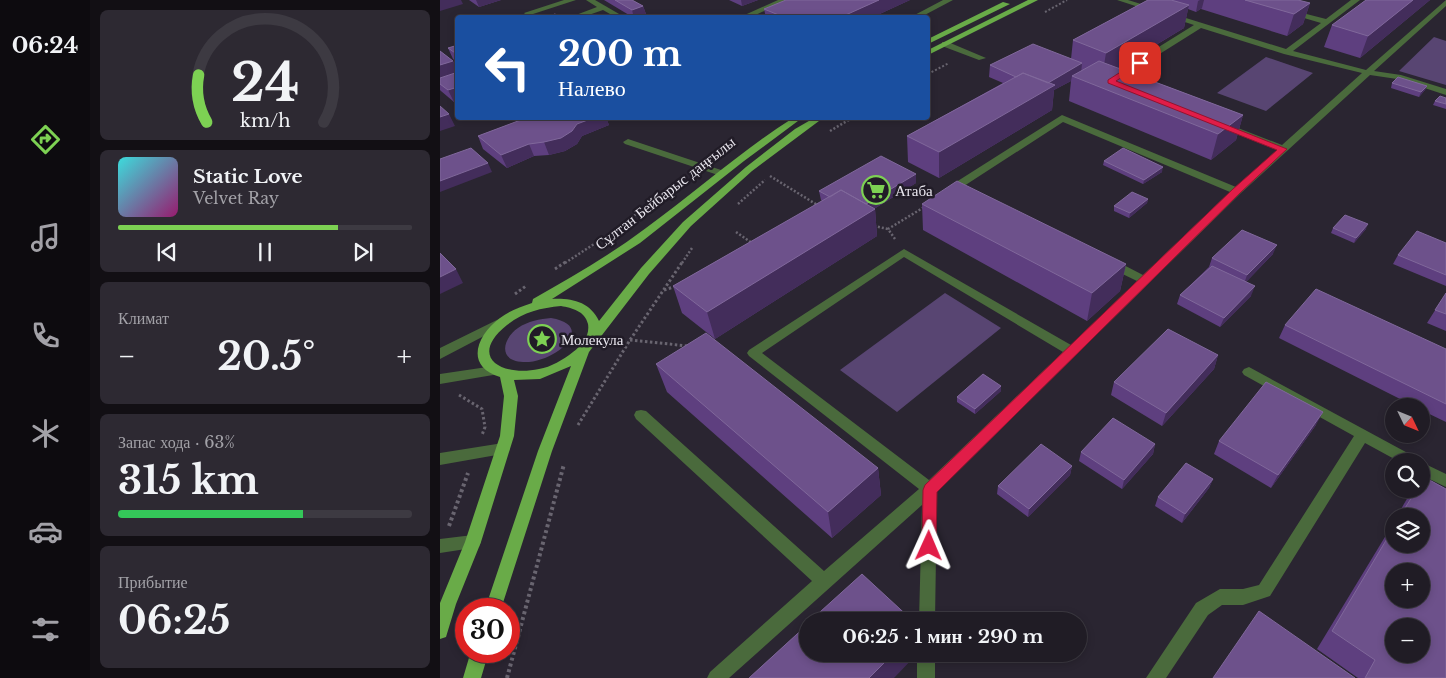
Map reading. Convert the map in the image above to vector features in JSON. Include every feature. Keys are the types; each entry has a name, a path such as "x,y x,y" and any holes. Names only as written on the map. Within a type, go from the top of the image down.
{"main road":[{"path":"930,41 1015,0"},
{"path":"930,52 1034,0"},
{"name":"Сұлтан Бейбарыс даңғылы","path":"440,631 507,436 511,396 500,373 486,363 483,353 485,342 492,331 503,321 606,261 650,230 721,173 795,120"},
{"path":"500,373 521,377 538,375 563,365 583,351 645,270 687,224 749,169 798,131 816,120"},
{"name":"Сұлтан Бейбарыс даңғылы","path":"526,309 555,302 579,306 588,311 594,318 594,337"},
{"path":"497,598 545,451 583,351"},
{"path":"472,678 476,663"}],"street":[{"path":"530,15 528,13 572,0"},
{"path":"590,0 618,15"},
{"path":"748,15 784,0"},
{"path":"918,15 949,0"},
{"path":"1121,0 1287,52 1370,73 1398,77 1446,92"},
{"path":"1287,52 1356,0"},
{"path":"716,678 824,581 930,490 1237,191 1370,73 1446,2"},
{"path":"580,15 604,7"},
{"path":"1280,8 1327,22"},
{"path":"1119,85 1110,81 1200,25"},
{"path":"945,44 982,58"},
{"path":"974,195 957,186 1062,118 1237,191"},
{"path":"1210,121 1283,149"},
{"path":"628,142 721,173"},
{"path":"930,490 753,353 904,252 1072,351"},
{"path":"1103,260 1145,281"},
{"path":"440,354 503,321"},
{"path":"1249,372 1395,453"},
{"path":"440,379 500,373"},
{"path":"641,415 824,581"},
{"path":"1156,678 1202,610 1220,597 1244,598 1264,591 1362,435"},
{"path":"440,459 503,449"},
{"path":"1430,473 1446,482"},
{"path":"927,612 930,490"},
{"path":"440,546 472,542"},
{"path":"926,662 926,678"}],"path":[{"path":"828,133 849,120"},
{"path":"550,272 611,233 732,143"},
{"path":"736,206 777,170"},
{"path":"770,176 827,209"},
{"path":"888,229 928,204"},
{"path":"811,211 819,206"},
{"path":"872,225 888,229 904,252"},
{"path":"736,232 754,245 746,250"},
{"path":"576,427 630,340 696,242"},
{"path":"511,296 534,282"},
{"path":"664,290 679,286"},
{"path":"630,340 696,347"},
{"path":"507,678 564,463"}],"shaded area":[{"path":"1434,37 1446,41 1446,85 1399,71"},
{"path":"1266,57 1313,73 1266,111 1217,93"},
{"path":"945,293 1001,328 897,412 840,370"},
{"path":"551,318 565,322 571,329 571,336 566,344 558,351 535,361 523,362 509,358 505,349 506,343 518,328 530,322"}],"building":[{"path":"615,0 632,0 643,6 632,10"},
{"path":"786,0 879,0 846,15 779,15 764,9"},
{"path":"1148,0 1171,0 1189,5 1106,53 1073,40"},
{"path":"1245,0 1298,0 1310,3 1294,14"},
{"path":"1366,0 1413,0 1368,36 1332,25"},
{"path":"1033,44 1082,63 1048,83 1023,73 1016,77 990,65"},
{"path":"455,46 455,53 448,48"},
{"path":"440,51 453,61 440,65"},
{"path":"1099,61 1243,115 1218,134 1072,76"},
{"path":"455,73 455,88 448,90 440,84 440,78"},
{"path":"1023,73 1055,85 939,152 907,136"},
{"path":"1398,77 1427,86 1421,92 1392,83"},
{"path":"1440,96 1446,98 1446,104 1435,101"},
{"path":"440,106 449,114 440,117"},
{"path":"521,120 588,120 577,124 572,131 561,138 529,144 501,155 478,136"},
{"path":"471,148 488,163 440,181 440,159"},
{"path":"1123,148 1163,167 1144,180 1104,161"},
{"path":"881,156 916,174 866,204 841,190 830,197 819,191"},
{"path":"957,181 1126,264 1092,293 922,204"},
{"path":"841,190 875,209 707,312 673,286"},
{"path":"1132,192 1148,199 1130,213 1114,206"},
{"path":"1345,215 1368,224 1356,238 1333,228"},
{"path":"1242,230 1277,245 1247,275 1212,258"},
{"path":"1417,231 1446,243 1446,275 1398,255"},
{"path":"440,253 456,269 440,277"},
{"path":"1212,266 1255,286 1224,318 1180,295"},
{"path":"1316,289 1446,349 1446,404 1285,325"},
{"path":"1446,293 1446,314 1435,310"},
{"path":"1168,329 1218,355 1166,413 1114,382"},
{"path":"706,333 878,468 828,512 656,364"},
{"path":"983,374 1001,386 975,409 957,397"},
{"path":"1266,382 1323,412 1278,475 1219,441"},
{"path":"1113,418 1155,444 1124,480 1081,452"},
{"path":"1041,444 1072,466 1029,509 998,486"},
{"path":"1186,463 1213,479 1185,514 1158,497"},
{"path":"1430,480 1446,489 1446,678 1365,678 1375,660 1332,631 1385,542 1385,553 1430,553 1430,508 1405,508 1411,498 1430,498"},
{"path":"862,574 903,612 820,612"},
{"path":"1259,611 1355,678 1213,678"},
{"path":"799,632 799,662 885,662 869,678 749,678"}],"place":[{"name":"Атаба","path":"876,190"},
{"name":"Молекула","path":"542,339"}],"route":[{"path":"929,546 930,490 1237,191 1283,149 1110,81 1140,63"}]}
